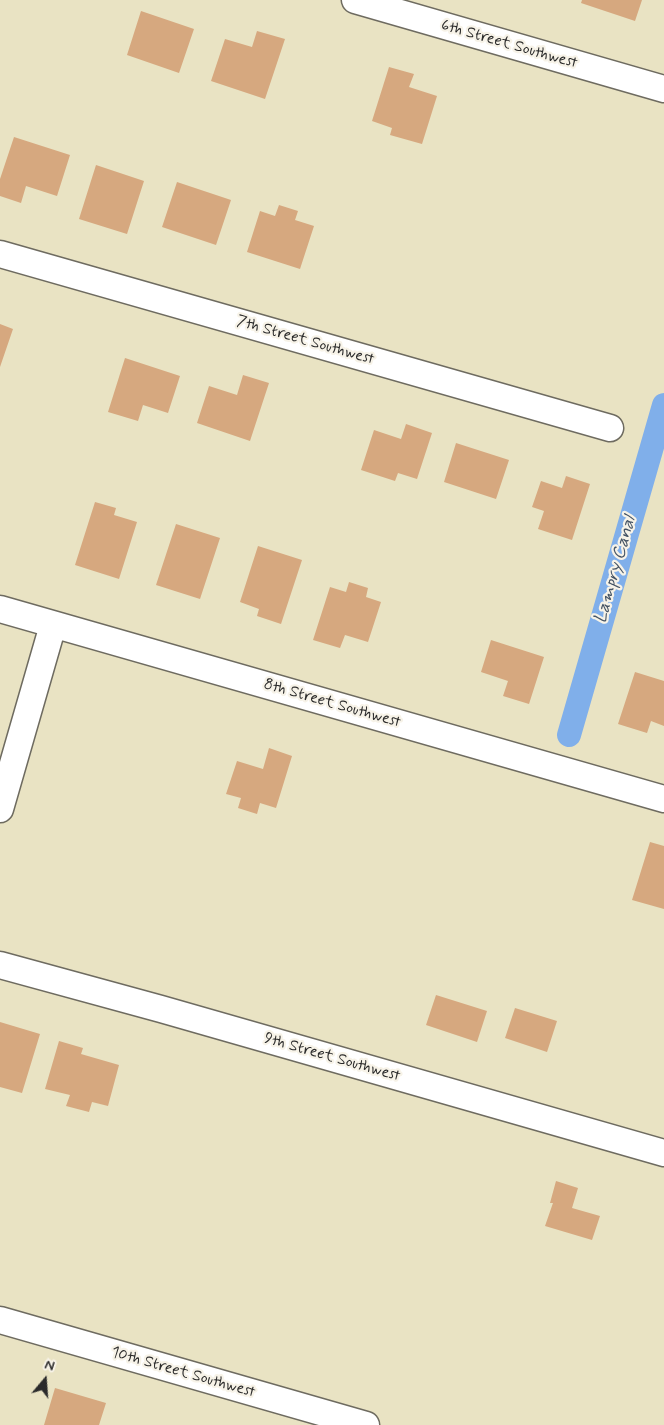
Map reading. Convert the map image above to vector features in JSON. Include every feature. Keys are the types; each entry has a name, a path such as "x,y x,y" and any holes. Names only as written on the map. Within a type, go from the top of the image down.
{"street":[{"name":"6th Street Southwest","path":"355,0 664,89"},
{"name":"7th Street Southwest","path":"0,254 610,428"},
{"name":"8th Street Southwest","path":"0,609 664,799"},
{"path":"0,809 53,625"},
{"name":"9th Street Southwest","path":"0,965 664,1153"},
{"name":"10th Street Southwest","path":"0,1320 366,1425"}],"building":[{"path":"582,0 642,0 635,21 581,3"},
{"path":"141,11 194,29 179,73 127,55"},
{"path":"257,31 285,39 265,99 211,81 225,39 252,47"},
{"path":"389,67 414,74 409,87 437,96 422,144 390,135 392,128 372,121"},
{"path":"14,137 70,155 57,196 26,186 21,203 0,196 0,179"},
{"path":"96,165 144,181 127,234 79,219"},
{"path":"177,182 231,200 216,245 162,227"},
{"path":"279,205 298,211 295,220 314,226 300,269 247,252 260,211 275,216"},
{"path":"0,324 13,329 0,367"},
{"path":"125,358 180,376 168,413 143,405 138,421 108,412"},
{"path":"243,375 269,383 250,441 197,423 209,386 237,395"},
{"path":"406,424 432,433 417,479 398,473 395,481 361,470 374,430 401,439"},
{"path":"456,443 509,460 496,499 444,482"},
{"path":"566,476 590,484 572,540 538,529 544,511 532,507 541,481 562,488"},
{"path":"95,502 116,508 114,515 137,522 119,579 75,565"},
{"path":"176,524 220,538 200,599 156,585"},
{"path":"258,546 302,560 281,624 257,616 259,609 240,602"},
{"path":"349,582 368,588 366,597 381,602 368,642 345,635 340,648 313,640 330,587 346,592"},
{"path":"491,640 544,657 529,704 503,696 508,681 481,672"},
{"path":"635,672 664,681 664,726 651,721 647,733 618,724"},
{"path":"269,748 292,756 276,808 260,803 257,814 238,808 241,798 226,794 237,761 263,769"},
{"path":"650,842 664,846 664,909 632,900"},
{"path":"436,995 487,1011 477,1042 426,1025"},
{"path":"515,1008 557,1021 547,1052 505,1038"},
{"path":"0,1022 40,1034 22,1093 0,1087"},
{"path":"59,1041 83,1048 81,1054 119,1065 108,1106 92,1102 89,1112 66,1106 70,1095 45,1089"},
{"path":"556,1181 578,1188 572,1208 600,1216 592,1240 545,1226 553,1203 550,1203"},
{"path":"55,1388 106,1403 99,1425 44,1425"}],"waterway":[{"name":"Lampry Canal","path":"569,735 664,405"}]}
